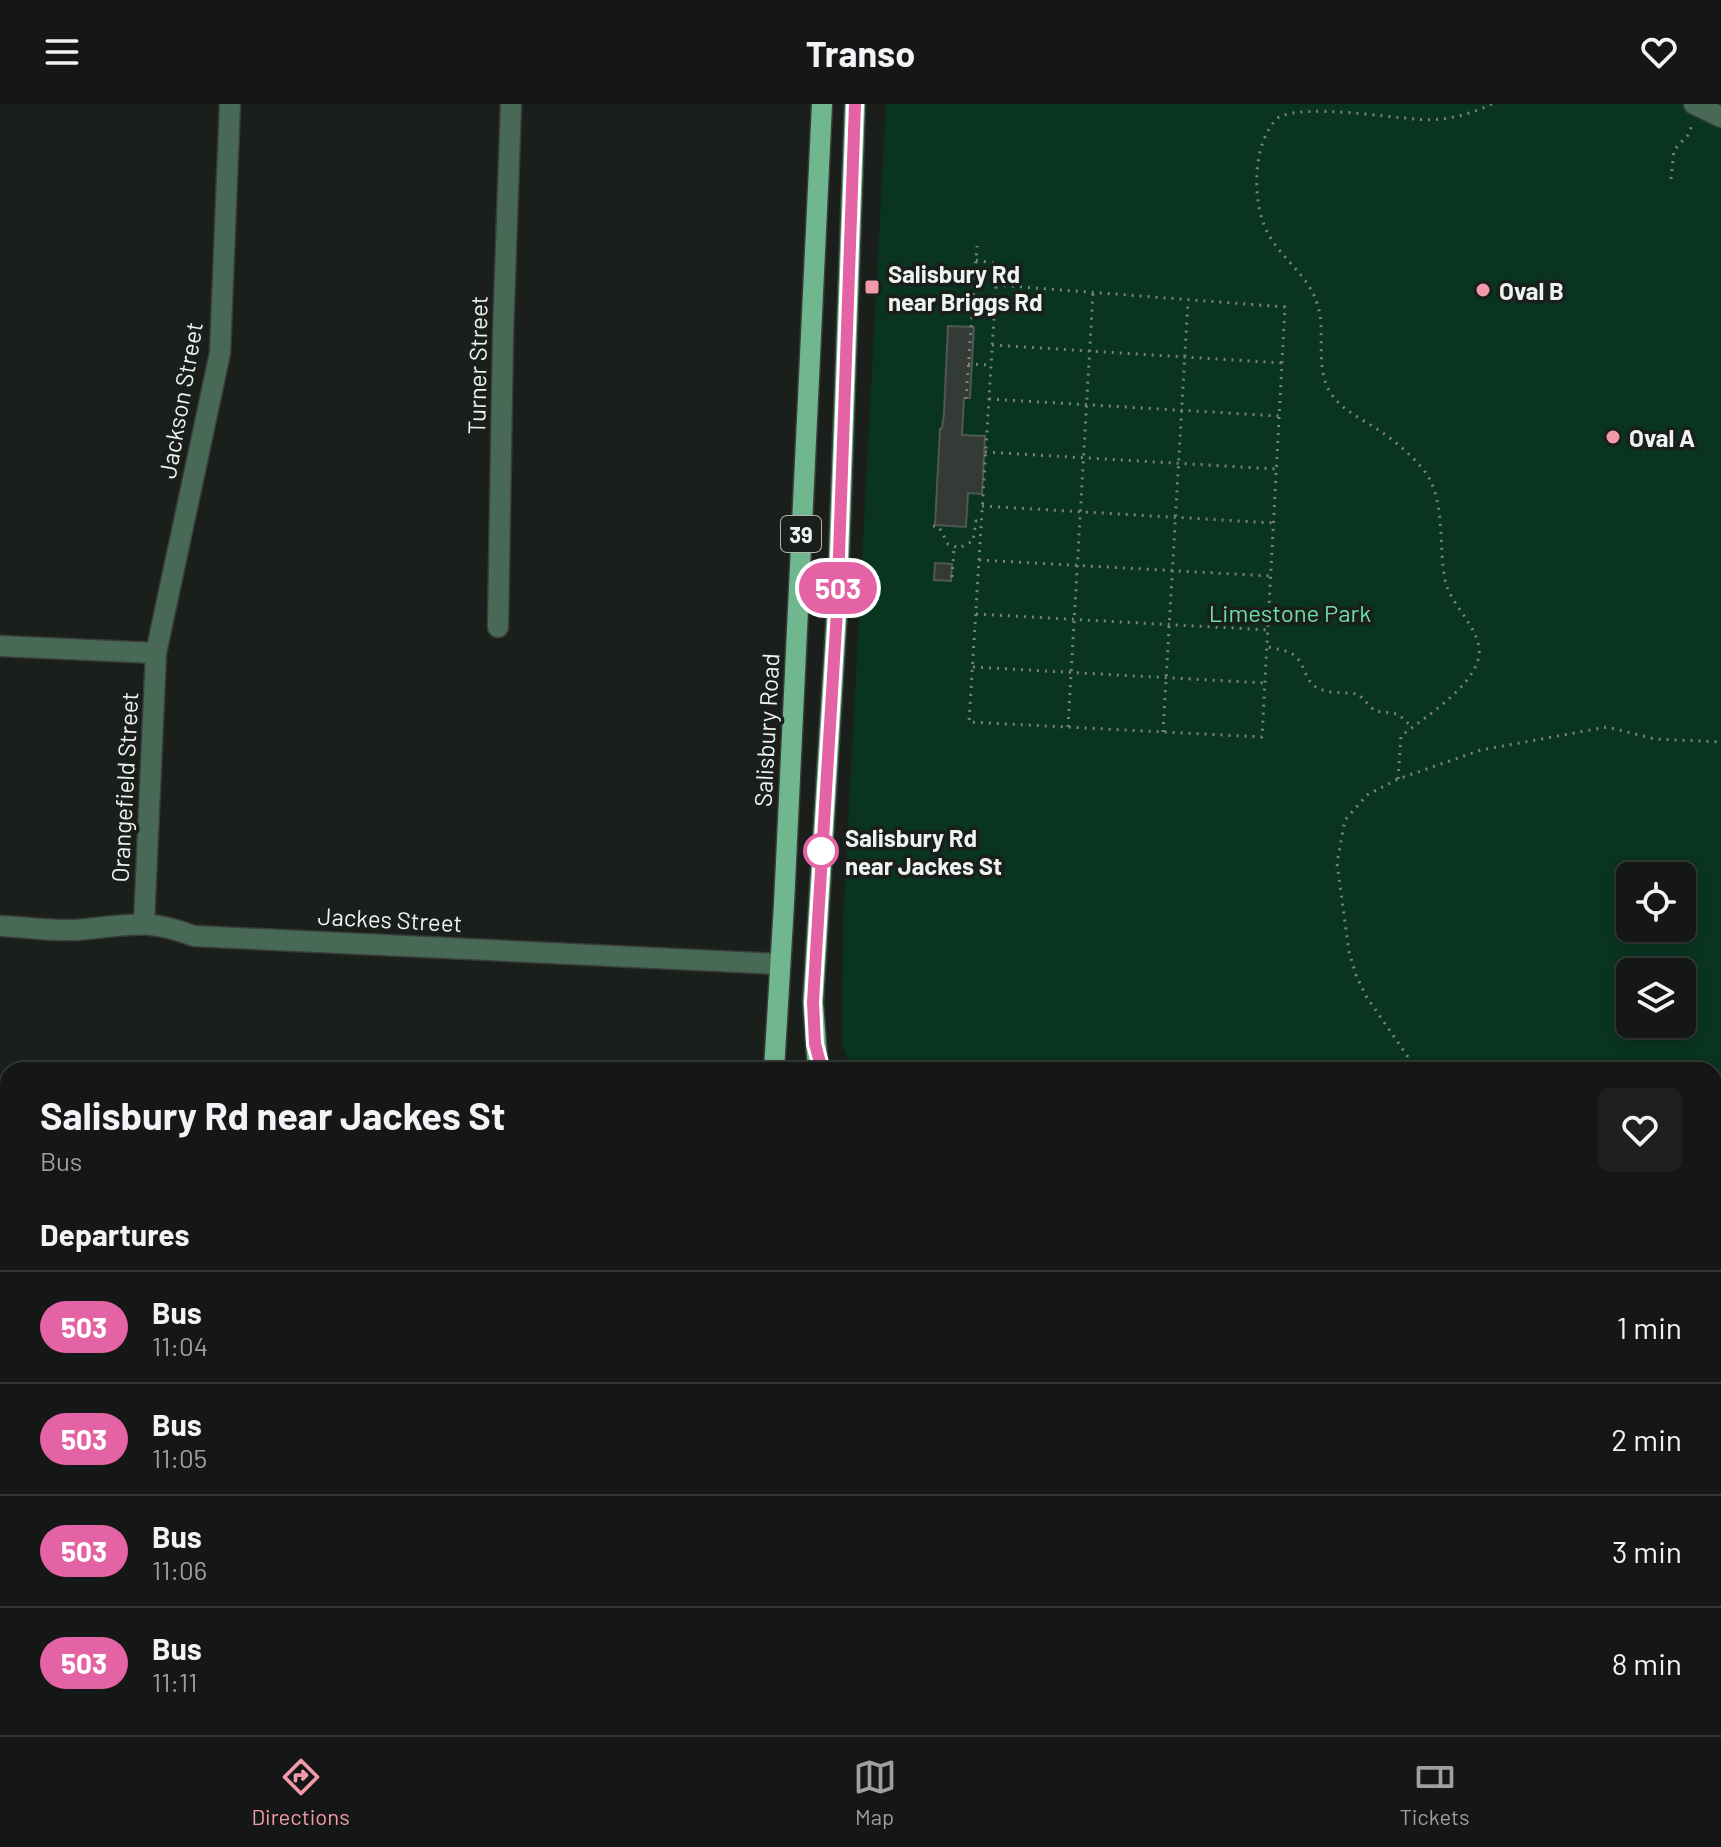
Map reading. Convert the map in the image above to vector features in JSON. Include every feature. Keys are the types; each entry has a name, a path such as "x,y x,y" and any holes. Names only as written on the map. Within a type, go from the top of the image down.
{"main road":[{"name":"Salisbury Road","path":"774,1062 822,104"},
{"name":"39","path":"818,1062 815,1044 815,967 837,611 855,104"},
{"path":"780,964 815,967"}],"street":[{"name":"Jackson Street","path":"156,653 220,353 230,104"},
{"name":"Turner Street","path":"498,627 511,104"},
{"path":"1697,106 1721,117"},
{"path":"0,646 156,653"},
{"name":"Orangefield Street","path":"144,923 156,653"},
{"name":"Jackes Street","path":"0,926 74,930 144,923 169,927 194,936 780,964"}],"path":[{"path":"1398,779 1401,736 1444,702 1474,672 1480,655 1476,639 1447,585 1436,497 1425,470 1331,394 1324,378 1318,307 1301,273 1269,236 1261,214 1257,172 1261,146 1269,128 1281,115 1294,110 1315,107 1417,120 1444,119 1492,104"},
{"path":"1671,179 1674,150 1688,135 1697,106"},
{"path":"966,399 977,246"},
{"path":"976,260 992,261 1003,268 1007,286"},
{"path":"996,285 1007,286 1285,307 1262,737 969,722 996,285"},
{"path":"1068,727 1093,293"},
{"path":"1163,732 1188,300"},
{"path":"992,345 1282,363"},
{"path":"968,364 991,365"},
{"path":"989,399 1279,416"},
{"path":"985,452 1276,469"},
{"path":"982,506 1274,523"},
{"path":"933,526 939,527 943,539 954,548 963,548 973,541 976,521 981,522"},
{"path":"952,577 954,548"},
{"path":"979,560 1271,576"},
{"path":"976,614 1268,630"},
{"path":"1267,647 1289,652 1299,660 1305,675 1315,687 1323,691 1358,694 1375,711 1398,714 1412,727"},
{"path":"973,667 1265,683"},
{"path":"1411,1062 1366,996 1349,952 1337,863 1345,820 1367,795 1398,779 1481,750 1607,727 1655,739 1721,742"}],"green space":[{"name":"Limestone Park","path":"886,104 1721,104 1721,1062 850,1062 842,1046 843,922"}],"building":[{"path":"948,326 974,327 970,398 964,398 962,435 985,436 982,494 968,493 966,527 935,525"},
{"path":"935,563 952,564 951,581 934,580"}],"bus line":[{"name":"503","path":"820,1062 815,1044 813,1002 837,611 855,104"}],"place":[{"name":"Salisbury Rd near Briggs Rd","path":"872,287"},
{"name":"Oval B","path":"1483,290"},
{"name":"Oval A","path":"1613,437"},
{"name":"Salisbury Rd near Jackes St","path":"821,851"}]}
